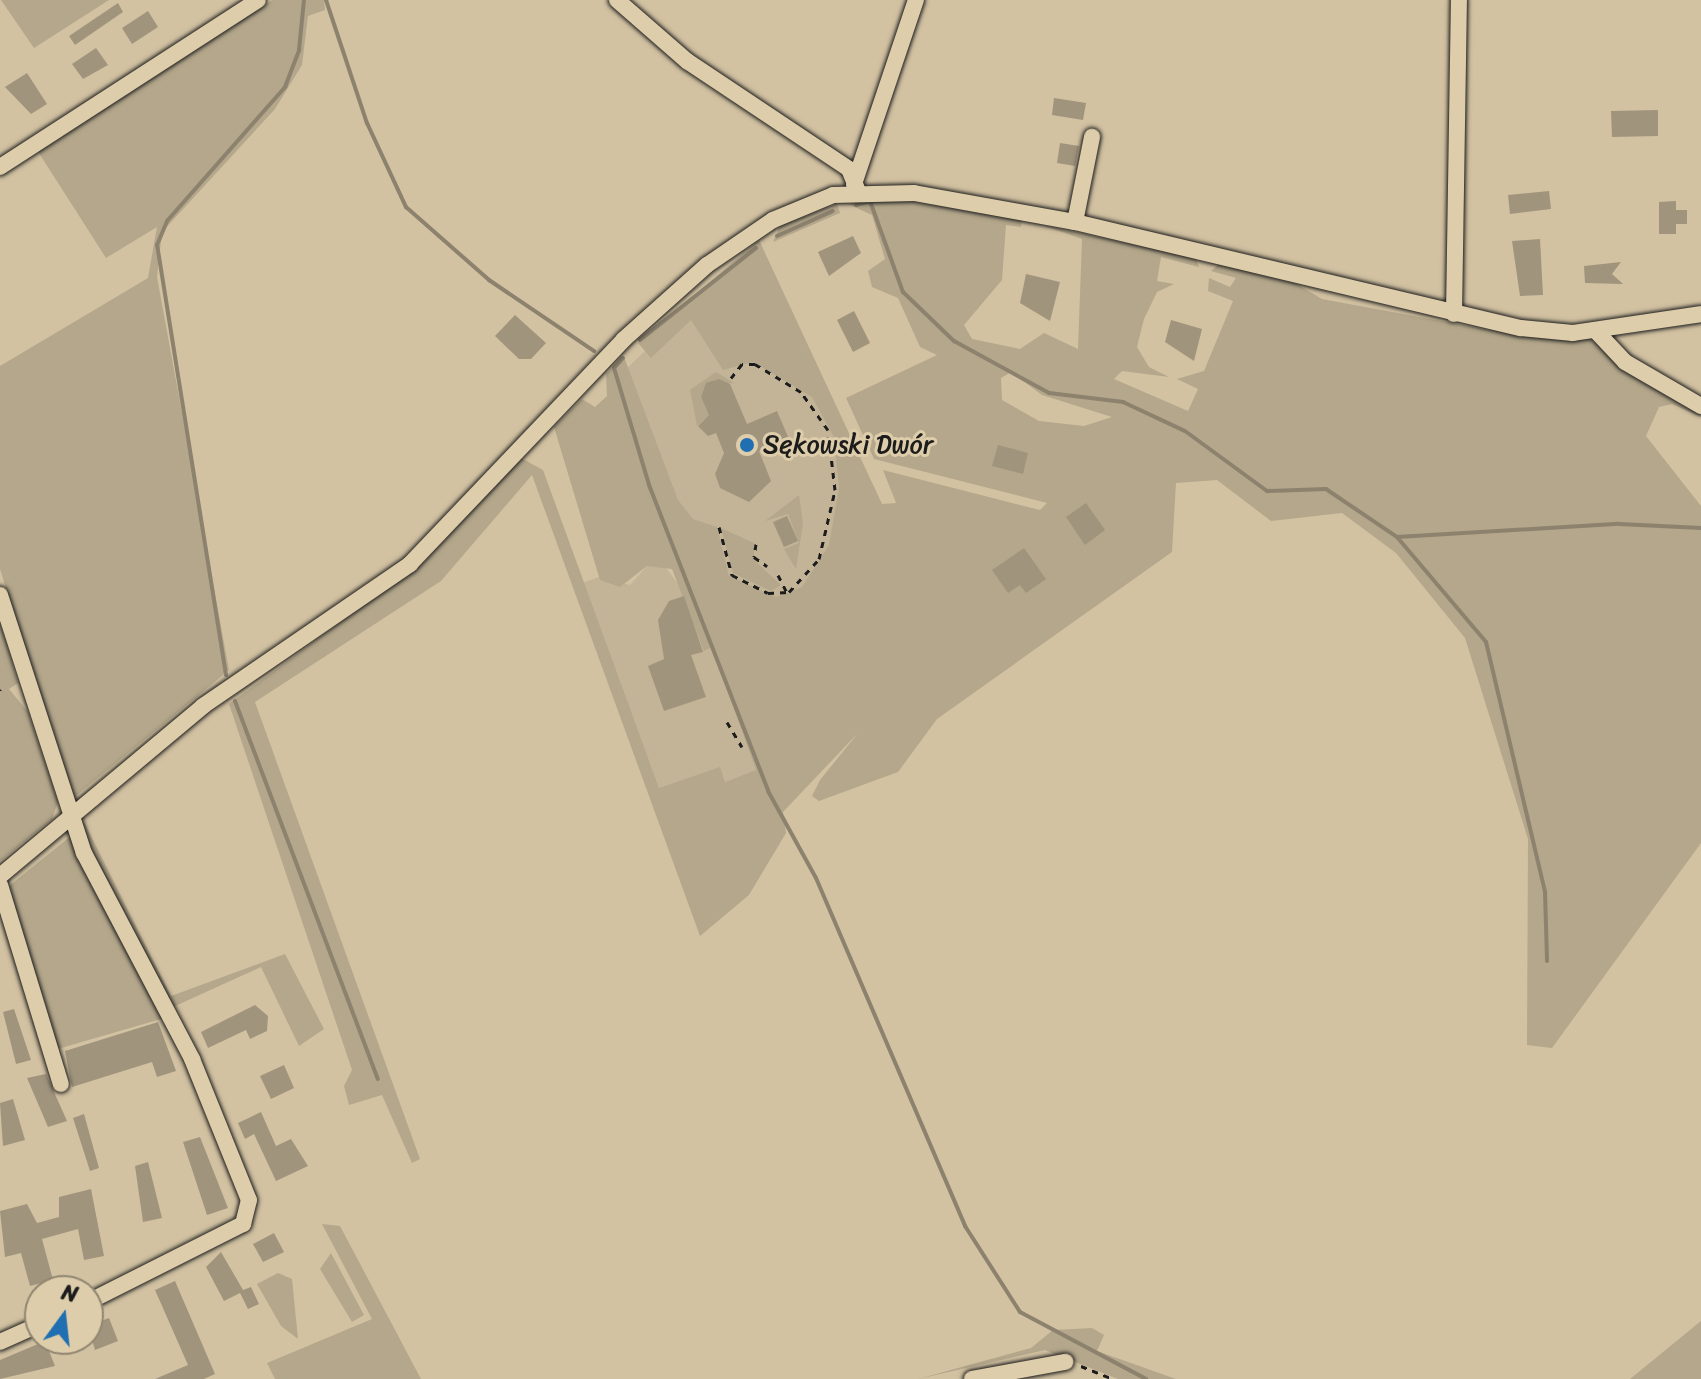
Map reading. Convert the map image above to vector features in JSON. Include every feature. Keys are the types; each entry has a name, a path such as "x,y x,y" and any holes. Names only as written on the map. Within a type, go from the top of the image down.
{"street":[{"path":"0,167 258,0"},
{"path":"617,0 698,70 849,169 856,187"},
{"path":"856,187 916,0"},
{"path":"1454,314 1459,0"},
{"path":"1075,222 1092,137"},
{"path":"0,876 203,706 410,564 623,340 707,265 773,220 856,187 1075,222 1521,328 1595,330 1701,314"},
{"path":"1595,330 1625,362 1701,406"},
{"path":"0,595 70,818 192,1059 249,1200 243,1224 104,1294"},
{"path":"0,885 61,1084"},
{"path":"0,1342 24,1331"},
{"path":"972,1379 1065,1362"}],"path":[{"path":"719,527 732,575 768,593 787,593 800,587 823,547 835,490 832,446 814,407 786,378 747,363 731,378"},
{"path":"756,544 754,557 767,566"},
{"path":"778,575 787,593"},
{"path":"727,722 742,747"},
{"path":"1065,1362 1114,1379"}],"shaded area":[{"path":"1,0 109,0 34,48"},
{"path":"272,0 324,0 325,10 308,16 302,65 275,109 162,232 157,277 229,670 71,800 0,569 0,366 148,278 157,227 106,258 37,150"},
{"path":"890,198 1022,220 1021,227 1006,225 1002,280 964,325 972,339 1020,349 1044,333 1078,349 1082,239 1042,225 1196,258 1199,267 1161,257 1157,281 1174,284 1157,292 1144,319 1137,347 1149,367 1169,377 1122,371 1114,379 1188,411 1198,389 1177,379 1204,371 1233,301 1208,291 1209,278 1230,287 1236,278 1211,271 1219,264 1295,283 1322,299 1528,337 1587,338 1701,409 1701,417 1672,404 1659,407 1646,436 1701,506 1701,843 1552,1048 1527,1045 1528,839 1465,638 1396,553 1342,513 1271,521 1217,480 1176,483 1172,552 937,719 898,772 819,801 812,796 820,780 858,733 783,812 786,833 749,895 700,936 532,475 441,581 255,702 420,1159 412,1163 382,1095 349,1105 344,1086 352,1070 229,704 413,569 521,458 543,470 659,788 720,767 725,782 756,770 712,647 704,651 672,569 647,566 620,587 600,580 554,427 582,399 595,407 607,396 606,374 624,357 678,500 693,519 717,527 729,576 776,597 802,587 829,545 839,488 834,437 812,397 753,362 723,370 691,320 651,358 638,343 759,240 882,504 896,503 883,470 1040,510 1047,503 874,459 846,398 937,355 920,347 898,298 872,287 868,271 885,259 872,215 848,204","holes":["1011,372 1042,395 1112,417 1084,426 1039,421 1002,400 1001,378"]},
{"path":"837,204 840,213 773,242 780,226"},
{"path":"691,307 800,330 860,514 783,812 622,373"},
{"path":"716,372 734,383 706,384 701,397 709,415 697,426 690,390"},
{"path":"799,495 803,523 796,569 784,549 799,543 788,514 765,521"},
{"path":"721,528 754,543 754,560 781,585 771,591 733,573"},
{"path":"663,564 686,594 704,650 712,646 757,770 725,782 719,768 659,788 582,583 599,577 630,585 647,566"},
{"path":"0,623 18,683 9,689 28,712 58,802 52,819 0,861"},
{"path":"84,822 171,996 285,954 324,1029 299,1046 261,967 173,1007 78,828"},
{"path":"71,836 168,1017 54,1050 9,886"},
{"path":"322,1224 340,1226 421,1379 275,1379 267,1363 372,1319"},
{"path":"331,1253 364,1315 352,1322 320,1269"},
{"path":"278,1273 292,1279 298,1339 281,1326 257,1284"},
{"path":"1701,1321 1701,1379 1630,1379"},
{"path":"1092,1328 1104,1335 1097,1351 1176,1379 1118,1379 1045,1350 918,1379 1031,1348 1053,1330"}],"building":[{"path":"118,3 123,12 75,45 69,36"},
{"path":"148,11 158,27 132,44 122,28"},
{"path":"96,48 108,65 83,79 72,64"},
{"path":"27,73 47,104 31,114 5,87"},
{"path":"1054,98 1086,103 1083,120 1052,115"},
{"path":"1658,110 1658,136 1612,137 1611,111"},
{"path":"1060,143 1079,146 1075,166 1057,163"},
{"path":"1549,191 1551,209 1510,214 1508,195"},
{"path":"1676,201 1676,210 1687,210 1687,224 1676,224 1676,234 1659,234 1659,202"},
{"path":"853,236 861,253 829,276 818,252"},
{"path":"1540,239 1543,295 1520,296 1512,241"},
{"path":"1621,262 1612,274 1623,284 1585,283 1584,266"},
{"path":"1026,274 1060,282 1050,321 1020,303"},
{"path":"854,311 870,343 853,352 837,320"},
{"path":"515,315 546,343 531,359 519,359 495,336"},
{"path":"1171,320 1202,329 1194,361 1165,342"},
{"name":"Sękowski Dwór","path":"719,379 730,384 747,424 777,411 789,439 759,451 771,481 749,502 720,488 715,474 724,453 716,433 708,436 698,426 709,415 701,397 706,383"},
{"path":"998,445 1028,453 1023,474 992,466"},
{"path":"1086,503 1105,530 1085,545 1066,517"},
{"path":"787,516 798,541 784,547 773,522"},
{"path":"1024,548 1046,579 1026,593 1020,585 1008,593 992,570"},
{"path":"684,596 703,652 691,655 706,697 664,711 648,666 664,659 658,620 669,601"},
{"path":"255,1005 268,1016 267,1031 250,1039 246,1030 208,1048 201,1032"},
{"path":"14,1009 31,1060 16,1064 3,1012"},
{"path":"158,1022 176,1071 157,1077 152,1062 72,1087 65,1051"},
{"path":"284,1065 294,1088 271,1099 260,1076"},
{"path":"46,1074 67,1121 48,1127 27,1078"},
{"path":"13,1099 25,1140 3,1146 0,1103"},
{"path":"261,1112 276,1146 291,1139 308,1166 276,1181 254,1134 245,1139 238,1123"},
{"path":"84,1114 99,1168 90,1171 73,1118"},
{"path":"200,1137 228,1208 207,1215 183,1142"},
{"path":"148,1162 162,1218 143,1222 135,1166"},
{"path":"91,1189 104,1256 84,1260 78,1229 42,1239 52,1275 27,1275 21,1253 5,1257 0,1211 27,1204 37,1223 59,1217 59,1197"},
{"path":"274,1233 284,1252 263,1262 253,1244"},
{"path":"221,1252 243,1290 251,1287 259,1304 248,1309 240,1293 224,1301 206,1267"},
{"path":"175,1281 215,1374 204,1379 155,1379 188,1365 155,1290"},
{"path":"109,1318 118,1341 104,1346 104,1320"},
{"path":"24,1350 24,1355 51,1355 55,1366 0,1379 0,1360"}],"waterway":[{"path":"226,675 157,245 167,221 285,87 299,50 304,0"},
{"path":"326,0 367,123 406,207 489,280 594,351"},
{"path":"856,205 870,201 903,292 954,341 1049,393 1123,402 1185,431 1267,491 1326,489 1397,537 1619,524 1701,528"},
{"path":"777,236 833,211"},
{"path":"640,340 756,248"},
{"path":"623,358 614,368 649,485 768,791 816,878 965,1226 1020,1312 1146,1379"},
{"path":"1397,537 1486,642 1545,892 1547,961"},
{"path":"235,701 378,1079"}],"place":[{"name":"Sękowski Dwór","path":"747,445"}]}
